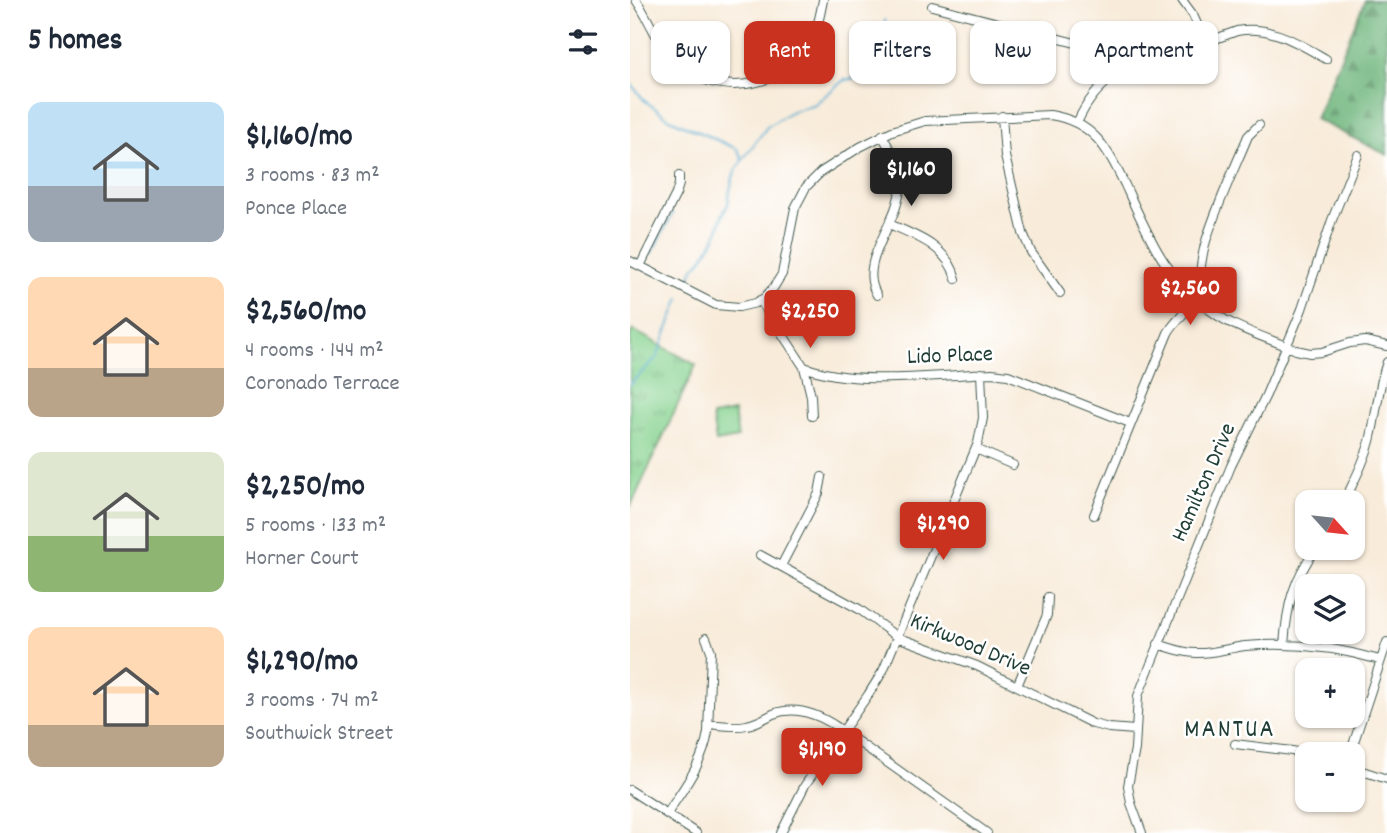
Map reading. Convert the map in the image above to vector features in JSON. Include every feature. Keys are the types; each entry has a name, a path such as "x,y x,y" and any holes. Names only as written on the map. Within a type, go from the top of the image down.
{"street":[{"path":"636,0 662,47 676,63 698,78 730,86 758,83 790,66 813,38 822,0"},
{"path":"1182,0 1196,21"},
{"path":"932,6 1070,42"},
{"path":"1218,38 1241,31 1264,30 1290,38 1326,59"},
{"path":"1077,122 1092,96 1104,84"},
{"path":"630,261 716,305 739,307 760,300 774,287 782,274 795,208 806,187 821,173 860,147 906,125 925,121 1050,115 1077,122 1105,147 1163,260 1194,296 1221,318 1306,352 1317,353 1357,341 1387,346"},
{"path":"1002,116 1005,156 1023,233 1031,252 1060,293"},
{"path":"1094,515 1168,333 1189,307 1194,296 1207,236 1248,136 1259,125"},
{"path":"877,295 871,272 899,196 900,178 896,163 882,135"},
{"name":"Hamilton Drive","path":"1142,833 1128,786 1135,749 1138,696 1231,466 1287,346 1358,155"},
{"path":"640,266 676,194 679,176"},
{"path":"890,224 919,237 937,249 951,265 956,279"},
{"path":"760,300 804,367 811,396 812,416"},
{"path":"1349,490 1371,438 1378,390 1387,362"},
{"name":"Lido Place","path":"804,367 823,373 878,379 997,373 1019,379 1130,423"},
{"path":"781,833 798,797 878,680 897,637 976,449 983,418 981,373"},
{"path":"976,449 1013,465"},
{"path":"781,566 819,493 822,477"},
{"name":"Kirkwood Drive","path":"760,555 859,609 897,637 964,660 1093,724 1135,730"},
{"path":"1284,645 1287,611 1300,573 1309,560"},
{"path":"1017,686 1047,615 1048,597"},
{"path":"667,814 701,759 705,746 711,651 706,638"},
{"path":"1354,742 1387,642"},
{"path":"1158,644 1178,651 1196,653 1245,646 1284,645 1339,650 1380,660"},
{"path":"708,724 746,725 778,712 793,711 820,717 987,833"},
{"path":"1235,744 1295,752"},
{"path":"1365,772 1387,779"},
{"path":"630,790 695,833"}],"green space":[{"path":"1365,0 1387,0 1387,155 1315,119"},
{"path":"633,330 696,365 630,508 630,335"},
{"path":"734,412 738,438 716,442 712,416"}],"waterway":[{"path":"688,282 694,268 717,234 728,204 734,174 767,127 790,112 815,104 844,80 865,77 879,69 885,20"},
{"path":"630,83 645,101 670,119 737,149 742,158"},
{"path":"651,254 673,213"},
{"path":"630,384 657,357 680,298"}],"district":[{"name":"MANTUA","path":"1230,730"}]}
